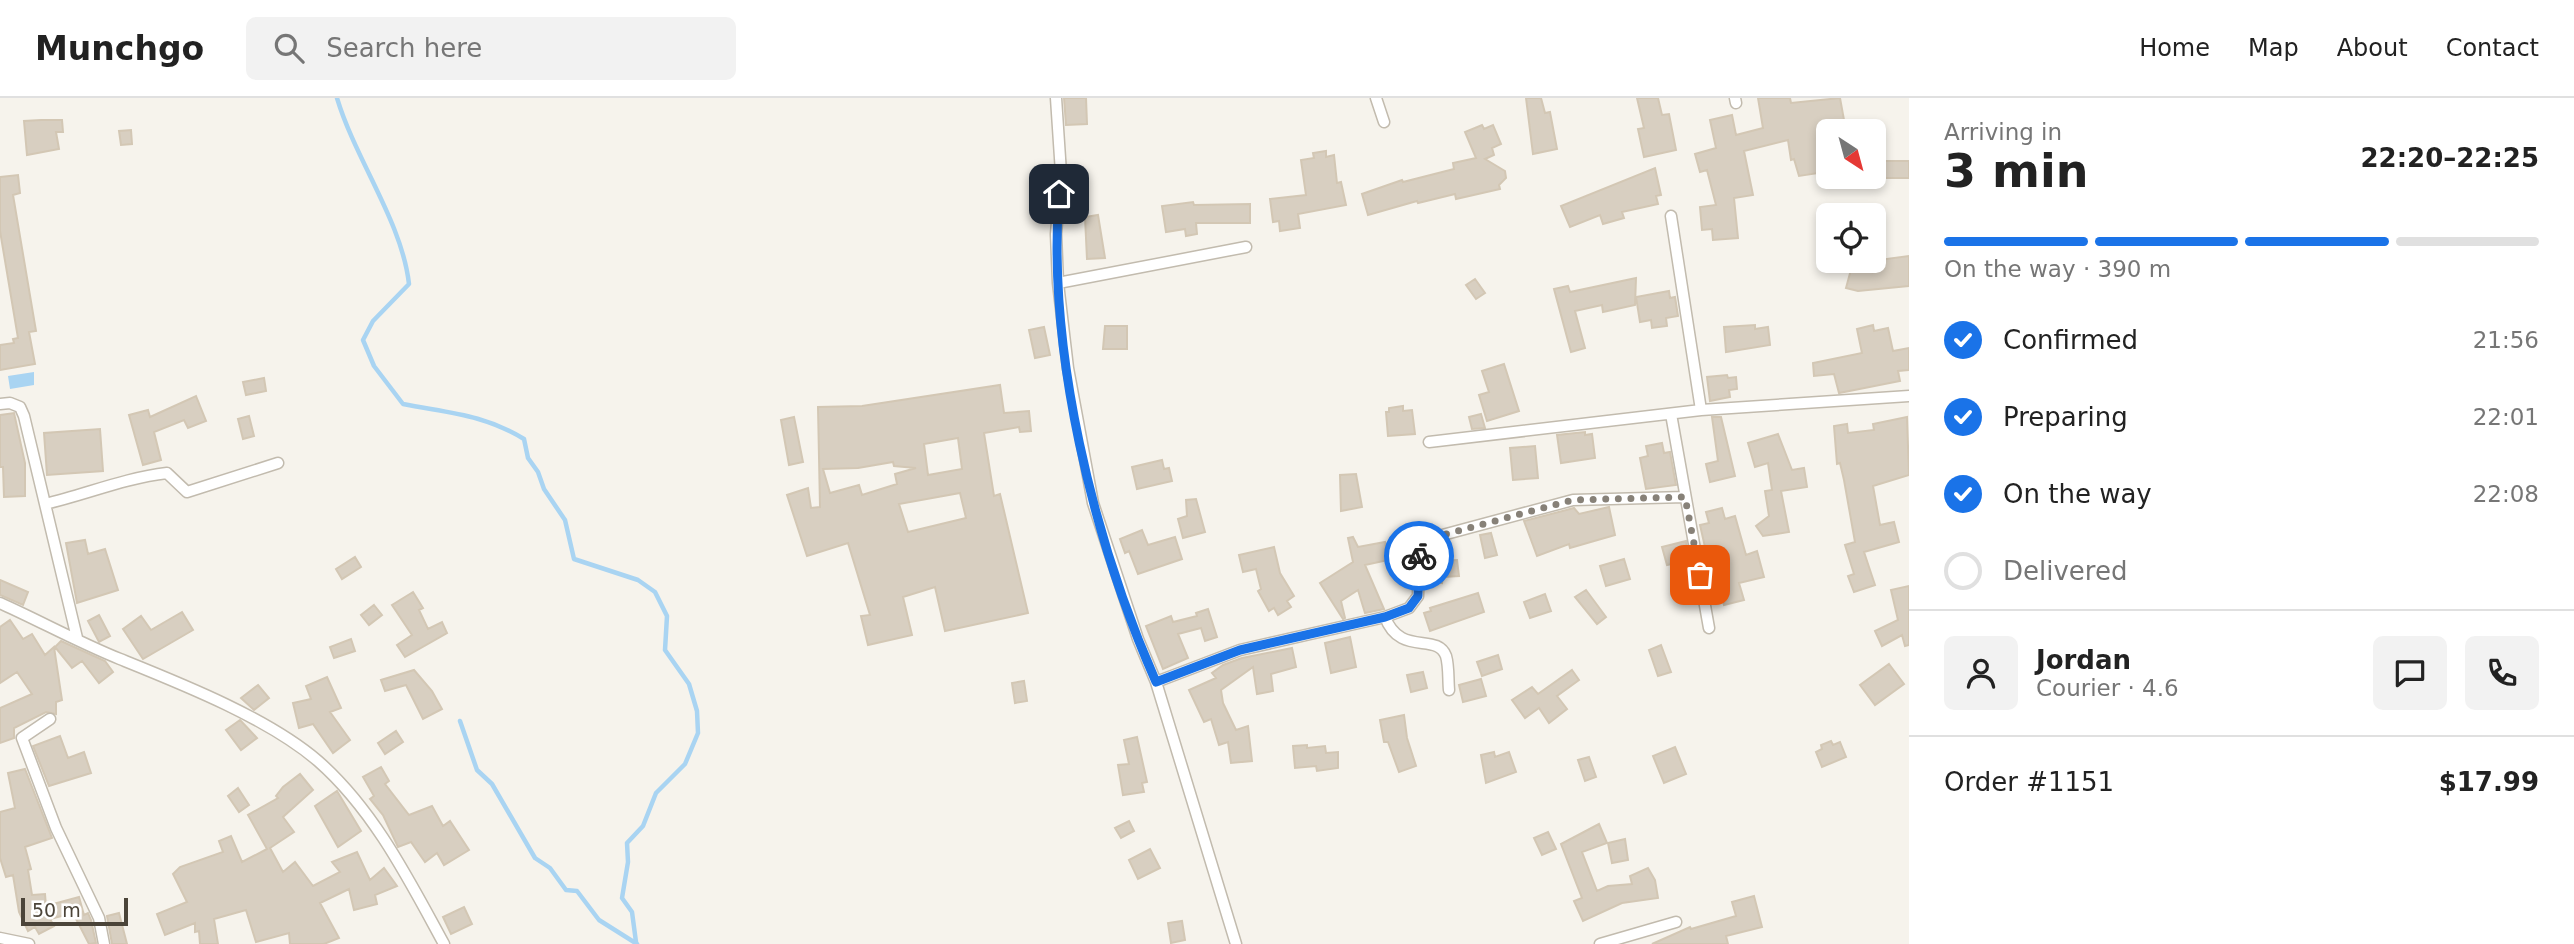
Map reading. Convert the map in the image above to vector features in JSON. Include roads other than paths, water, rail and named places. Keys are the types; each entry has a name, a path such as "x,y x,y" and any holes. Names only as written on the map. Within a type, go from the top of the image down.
{"street":[{"path":"1055,98 1061,173 1056,234 1058,283 1068,368 1093,503 1138,639 1156,682 1236,944"},
{"path":"1376,98 1384,122"},
{"path":"1671,216 1701,410"},
{"path":"1058,283 1246,247"},
{"path":"1429,442 1701,410 1909,396"},
{"path":"0,404 10,403 20,407 77,638"},
{"path":"1671,414 1709,628"},
{"path":"45,504 94,492 130,477 167,473 187,492 278,463"},
{"path":"1156,682 1240,650 1385,617 1415,603 1419,550 1435,537 1573,500 1685,497"},
{"path":"0,603 118,658 182,682 269,730 318,761 359,805 389,849 444,944"},
{"path":"1385,617 1390,630 1397,637 1438,647 1446,654 1449,690"},
{"path":"50,719 22,738 56,828 99,918 104,944"},
{"path":"1600,944 1676,922"},
{"path":"0,938 29,944"}],"water":[{"path":"34,372 34,385 10,389 8,376"}],"waterway":[{"path":"337,98 345,122 397,238 409,284 373,321 363,340 374,366 403,404 480,419 524,439 528,458 538,472 544,489 565,520 574,559 638,580 655,592 667,616 665,650 689,684 697,711 698,733 685,764 656,793 643,826 627,843 628,862 622,898 632,912 636,942"},
{"path":"460,721 477,770 492,784 535,858 550,868 566,890 577,891 599,920 637,944"}]}
